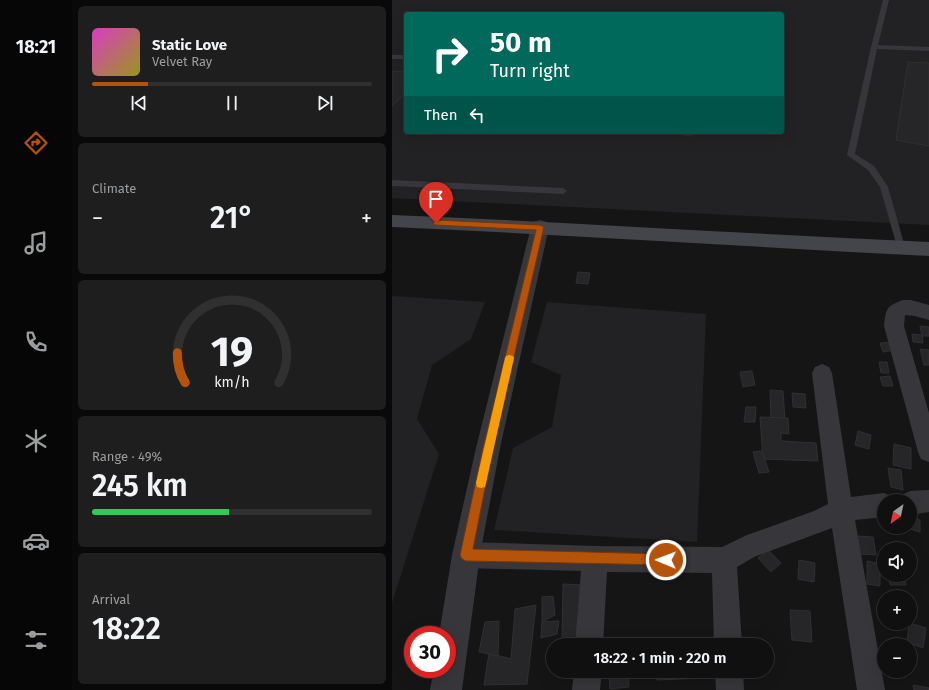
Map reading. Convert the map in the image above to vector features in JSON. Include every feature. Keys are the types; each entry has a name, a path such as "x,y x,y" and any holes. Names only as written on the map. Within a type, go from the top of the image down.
{"main road":[{"path":"392,221 540,227 774,241 929,248"}],"street":[{"path":"446,690 466,555 488,448 540,227"},
{"path":"929,313 910,307 900,308 894,312 894,326 923,406 929,452"},
{"path":"822,373 841,510 871,690"},
{"path":"917,502 929,501"},
{"path":"466,555 595,559 724,560 747,547 820,521 841,510 877,507"},
{"path":"589,638 595,559"},
{"path":"724,560 728,638"},
{"path":"586,690 587,678"},
{"path":"729,678 730,690"}],"lane":[{"path":"886,0 874,47 851,155 870,168 884,187 901,247"},
{"path":"874,47 929,49"},
{"path":"392,57 404,57"},
{"path":"392,183 563,191"}],"shaded area":[{"path":"392,0 929,0 929,225 392,198"},
{"path":"392,296 485,302 471,339 432,365 417,419 439,454 392,603"},
{"path":"547,302 706,314 697,542 494,530 513,448 552,427 561,375 531,362"}],"building":[{"path":"908,62 929,63 929,146 896,140"},
{"path":"392,71 404,72 404,94 392,106"},
{"path":"679,134 691,134 690,136"},
{"path":"578,272 590,273 588,284 576,283"},
{"path":"920,326 929,327 929,336 922,336"},
{"path":"912,334 922,335 923,343 913,342"},
{"path":"892,342 895,350 883,352 880,343"},
{"path":"920,349 929,350 929,365 924,365"},
{"path":"879,362 887,362 889,373 881,373"},
{"path":"752,371 755,385 743,387 740,372"},
{"path":"890,376 893,386 883,386 880,377"},
{"path":"770,390 783,391 785,421 771,420"},
{"path":"792,393 805,394 806,408 793,407"},
{"path":"746,407 756,407 755,422 744,422"},
{"path":"760,417 788,418 789,434 781,433 781,441 816,443 818,461 763,459"},
{"path":"858,431 871,435 869,449 855,445"},
{"path":"894,444 911,448 911,469 893,465"},
{"path":"762,451 769,472 759,473 753,452"},
{"path":"888,468 901,470 903,490 891,487"},
{"path":"917,519 920,520 920,532 917,531"},
{"path":"857,536 873,537 876,555 860,554"},
{"path":"768,550 781,563 771,572 758,558"},
{"path":"799,560 815,563 814,582 798,579"},
{"path":"867,561 877,563 877,582 880,582 880,586 867,584"},
{"path":"890,582 905,582 906,585 890,585"},
{"path":"563,584 583,585 577,638 562,638"},
{"path":"553,596 555,615 542,622 542,597"},
{"path":"536,605 527,684 484,685 489,653 511,659 515,609"},
{"path":"790,610 810,611 812,642 792,640"},
{"path":"499,621 498,656 479,652 485,622"},
{"path":"559,621 557,634 541,638 542,622"},
{"path":"917,625 926,628 923,648 917,646 917,638 907,638 908,630 917,630"},
{"path":"609,678 628,678 629,687 610,689"},
{"path":"657,678 705,678 657,680"},
{"path":"913,685 929,688 929,690 914,690"}],"slow traffic":[{"path":"481,483 509,358"}],"route":[{"path":"436,223 540,227 488,448 466,555 666,560"}]}
